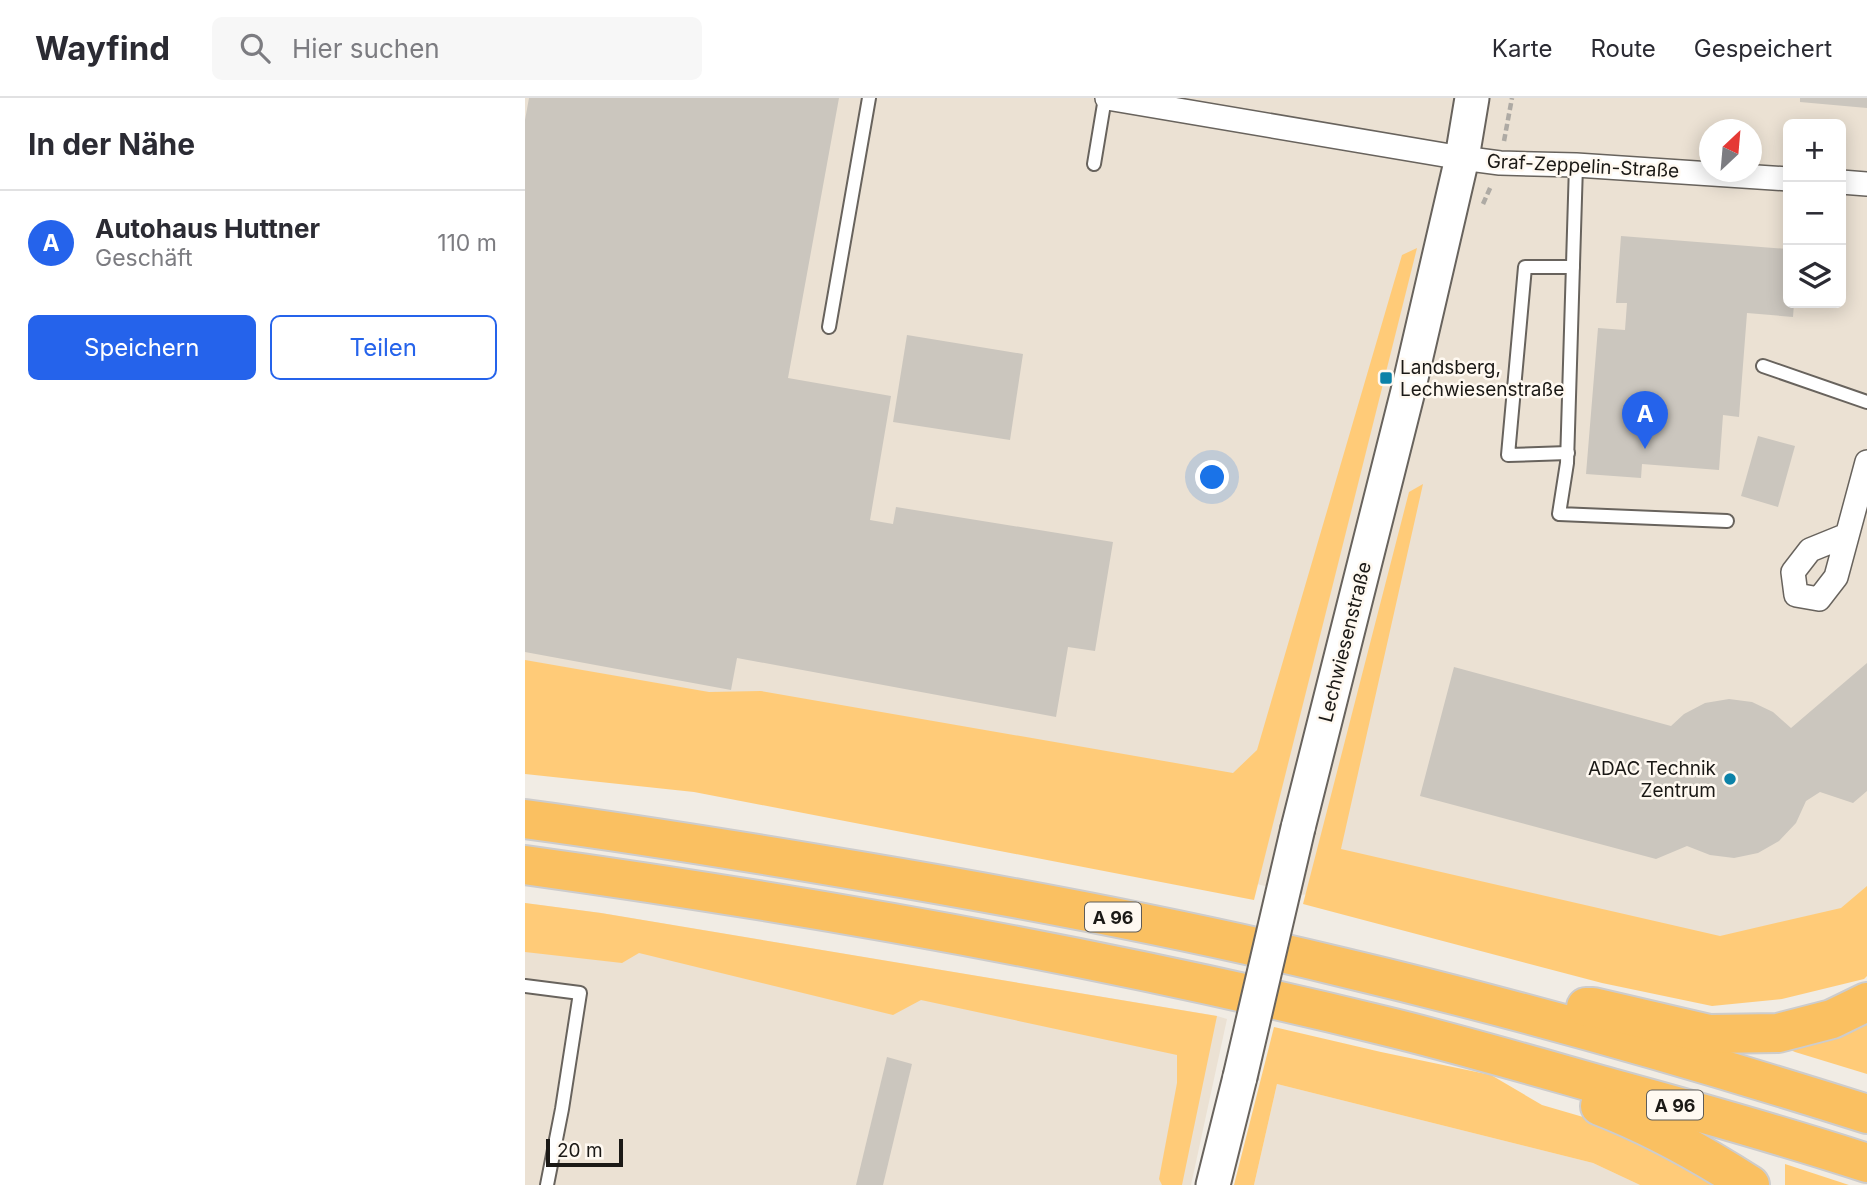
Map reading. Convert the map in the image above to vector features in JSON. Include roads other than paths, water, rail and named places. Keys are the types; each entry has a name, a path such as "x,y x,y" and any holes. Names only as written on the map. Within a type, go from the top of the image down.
{"highway":[{"name":"A 96","path":"525,819 699,844 1001,895 1326,963 1521,1012 1867,1114"},
{"name":"A 96","path":"525,866 731,895 993,941 1193,982 1481,1051 1790,1138 1867,1163"},
{"path":"1521,1012 1593,1007 1709,1034 1778,1033 1832,1019 1867,1002"},
{"path":"1481,1051 1546,1087 1659,1131 1750,1185"}],"street":[{"name":"Graf-Zeppelin-Straße","path":"1106,98 1500,163 1576,165 1783,179"},
{"name":"Lechwiesenstraße","path":"1213,1185 1408,391 1462,158 1472,98"},
{"path":"1846,182 1867,184"},
{"path":"1847,535 1867,462"}],"lane":[{"path":"829,327 869,98"},
{"path":"1094,164 1106,98"},
{"path":"1576,165 1568,453 1559,514 1727,522"},
{"path":"1568,453 1508,455 1525,267 1573,267"},
{"path":"1763,366 1867,402"},
{"path":"525,986 580,993 547,1185"}],"place":[{"name":"Landsberg, Lechwiesenstraße","path":"1386,378"},
{"name":"Autohaus Huttner","path":"1645,449"},
{"name":"ADAC Technik Zentrum","path":"1730,779"}]}
